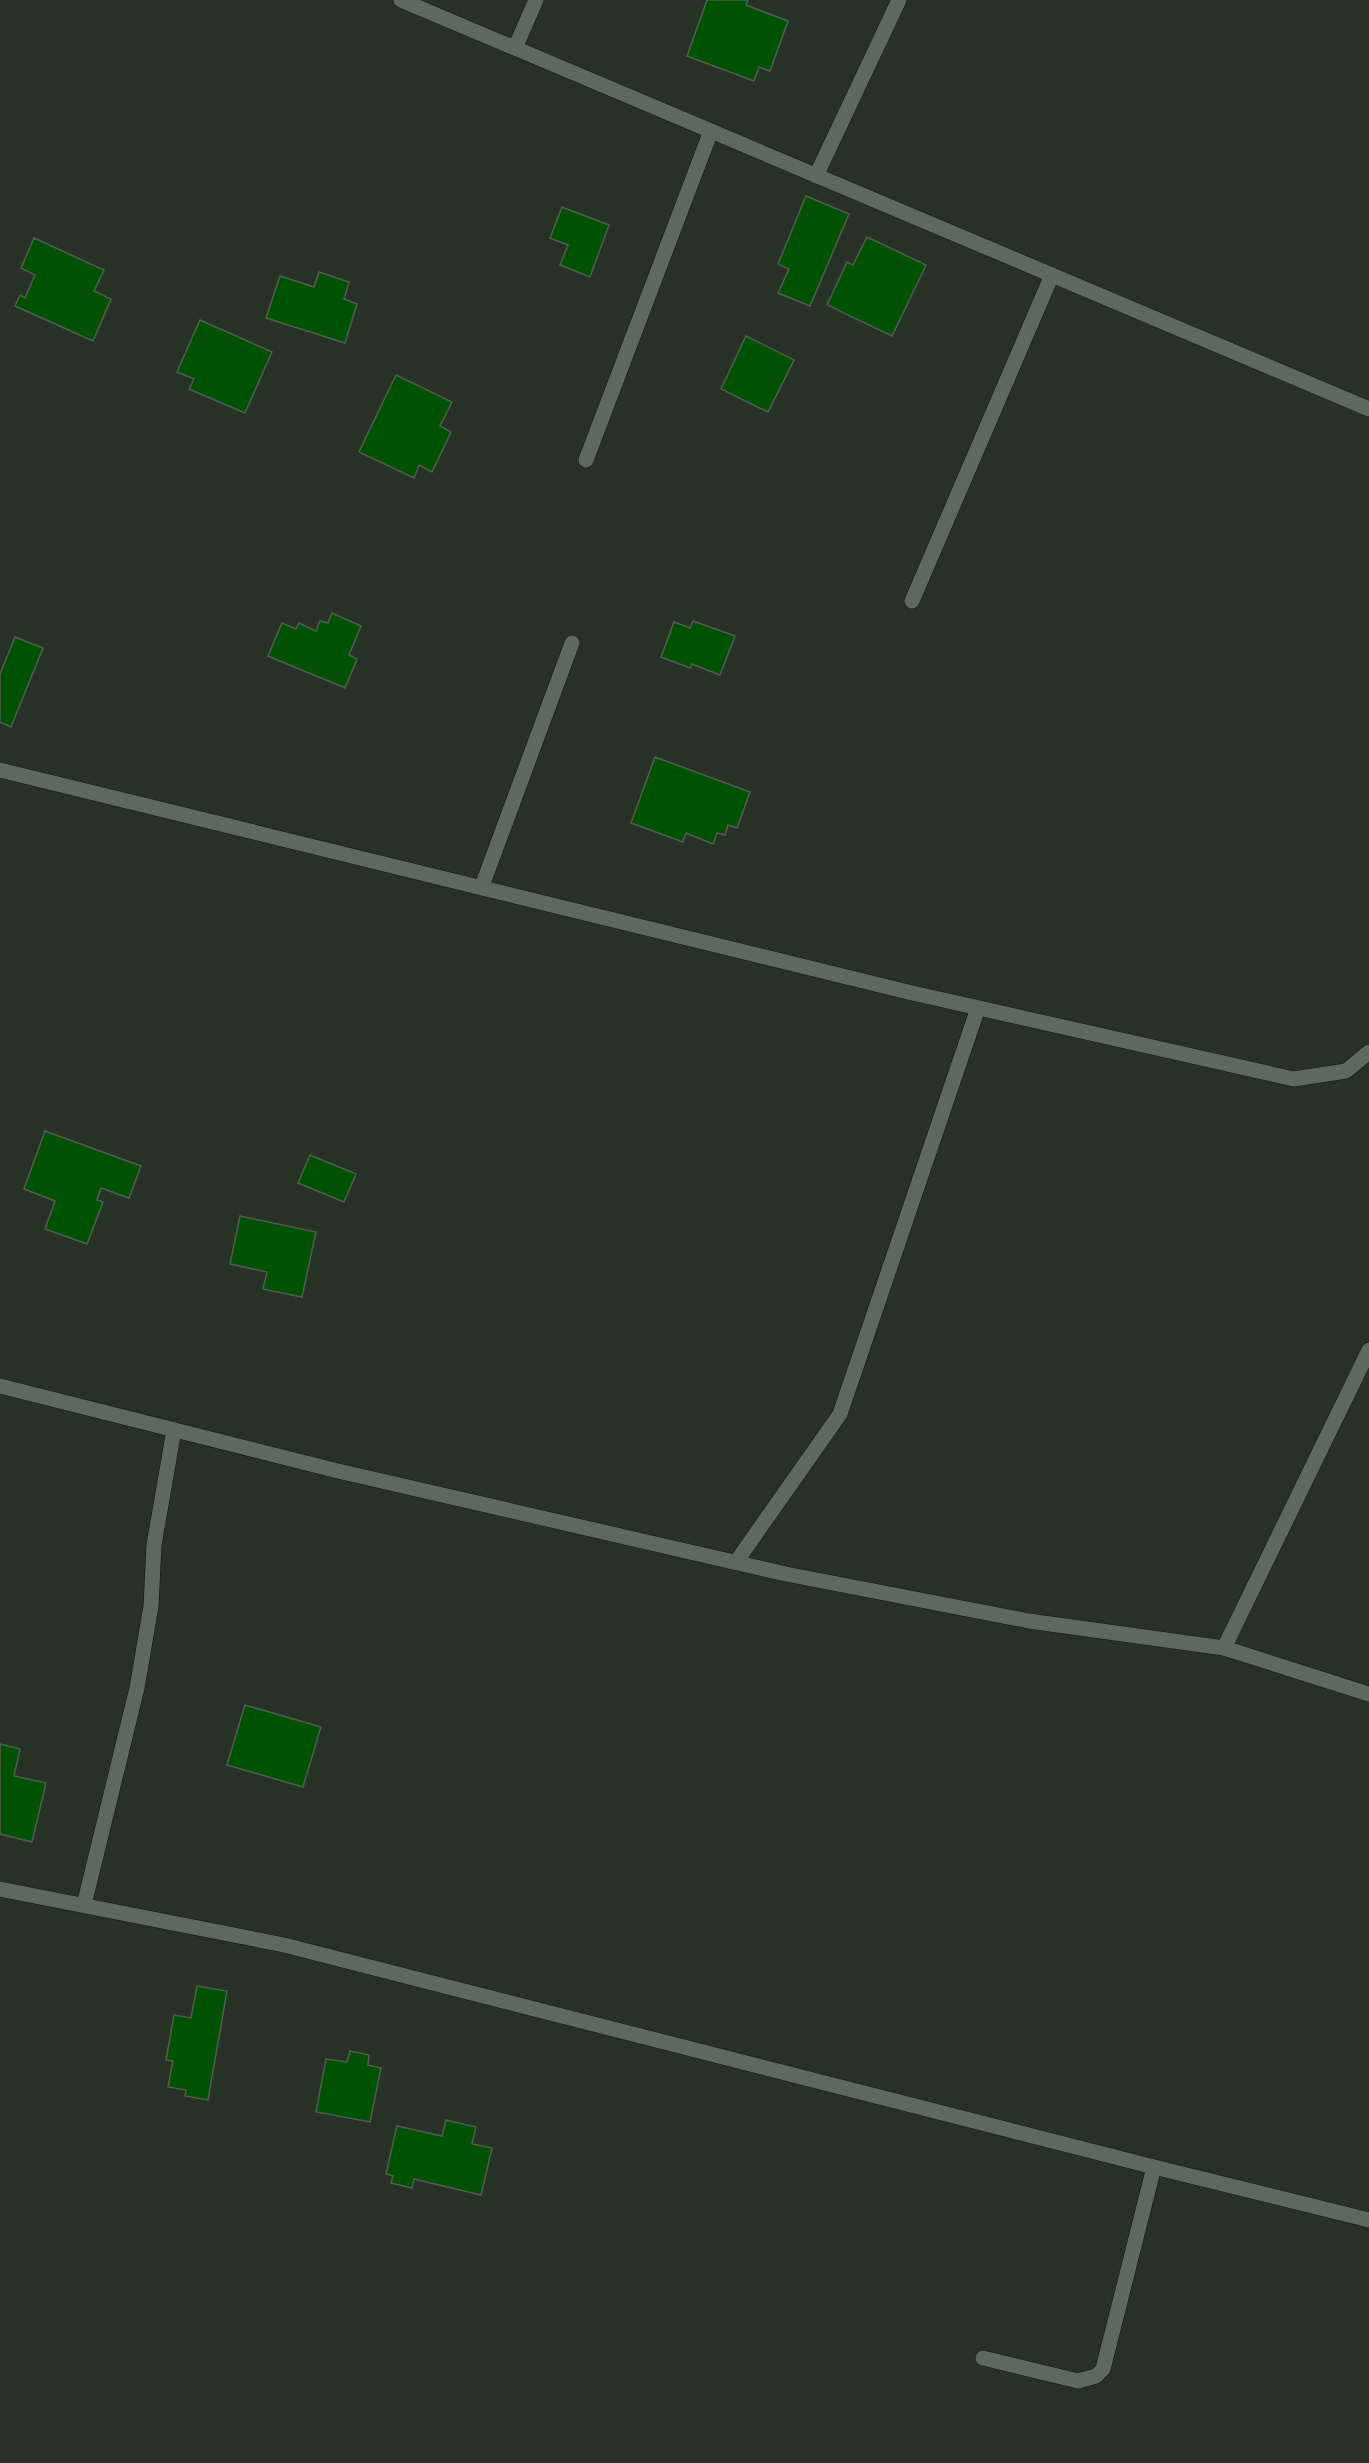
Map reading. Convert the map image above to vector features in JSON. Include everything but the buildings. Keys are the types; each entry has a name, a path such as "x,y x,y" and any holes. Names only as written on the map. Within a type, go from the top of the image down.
{"street":[{"path":"401,0 1369,409"},
{"path":"515,48 536,0"},
{"path":"816,176 899,0"},
{"path":"586,460 711,131"},
{"path":"912,601 1052,275"},
{"path":"482,886 572,643"},
{"path":"0,770 978,1008 1294,1079 1346,1071 1369,1052"},
{"path":"736,1562 840,1414 978,1008"},
{"path":"1224,1648 1369,1350"},
{"path":"0,1386 338,1471 736,1562 1029,1621 1224,1648 1369,1694"},
{"path":"84,1905 137,1688 151,1606 154,1545 174,1430"},
{"path":"0,1889 284,1945 1154,2168 1369,2220"},
{"path":"983,2358 1078,2381 1096,2376 1103,2369 1154,2168"}]}
